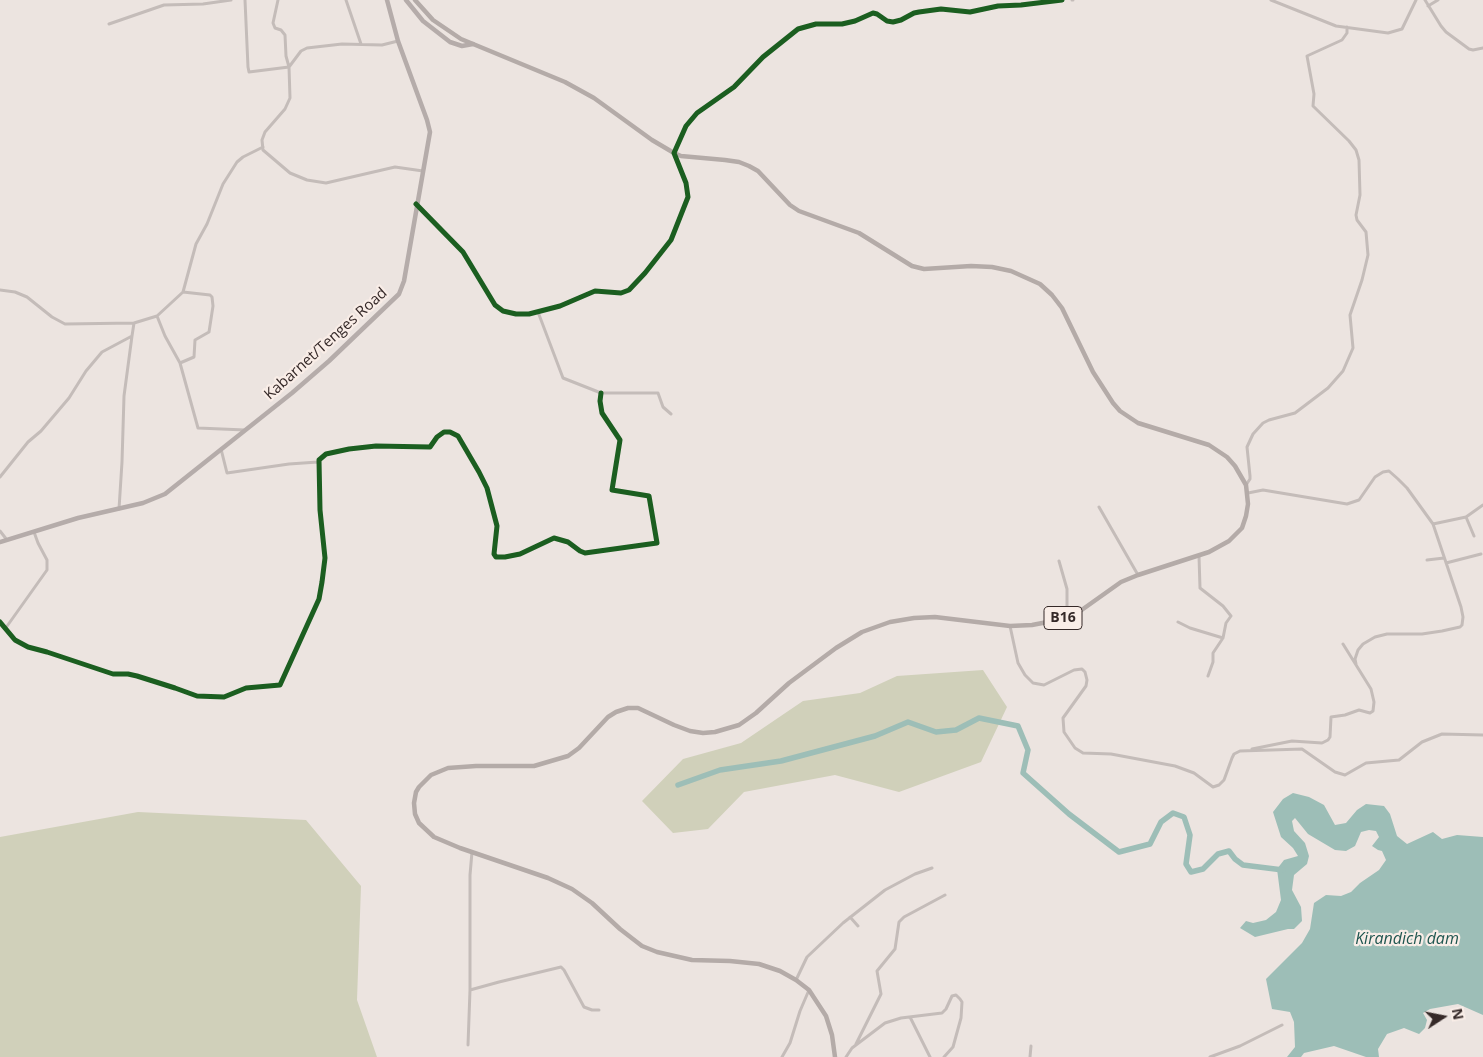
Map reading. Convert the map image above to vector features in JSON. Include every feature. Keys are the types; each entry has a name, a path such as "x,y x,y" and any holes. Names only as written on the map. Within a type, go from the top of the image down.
{"main road":[{"name":"B16","path":"414,0 426,14 442,27 473,44 566,82 594,98 645,135 681,156 739,162 749,166 758,171 799,212 859,233 912,266 924,269 971,266 992,267 1011,271 1040,284 1062,308 1093,372 1120,411 1138,424 1209,445 1231,462 1246,485 1248,493 1247,510 1242,528 1220,547 1122,582 1086,608 1067,617 1045,624 1010,626 935,617 890,622 862,632 836,648 789,683 756,713 739,725 715,732 703,733 690,731 674,725 638,708 628,708 608,717 579,748 568,756 534,766 448,768 439,770 422,782 416,792 415,814 419,824 434,837 548,878 572,889 592,903 635,941 657,952 692,960 759,964 796,980 809,990 826,1016 834,1041 835,1057"}],"street":[{"path":"109,24 164,5 203,4 232,0"},
{"path":"245,0 248,70 252,72 289,67 301,51 307,48 342,44 382,45 398,41"},
{"path":"278,0 273,23 275,28 281,30 285,35 290,98 285,109 265,132 262,140 266,153 290,173 307,180 326,183 395,167 423,170"},
{"path":"346,0 361,44"},
{"name":"Kabarnet/Tenges Road","path":"0,542 144,503 164,494 278,405 396,298 404,281 416,204 429,139 428,125 398,41 387,0"},
{"path":"406,0 422,21 450,42 462,46 473,44"},
{"path":"416,204 463,252 495,305 500,309 516,314 538,312 560,306 595,291 621,293 629,290 671,240 688,197 686,184 674,152 686,126 697,113 734,86 763,57 802,28 816,24 842,24 873,14 877,14 892,22 901,20 914,13 941,9 970,12 998,6 1021,6 1062,0"},
{"path":"1271,0 1316,19 1347,27 1388,33 1402,29 1416,0"},
{"path":"1425,0 1446,32 1469,49 1483,48"},
{"path":"1428,6 1438,0"},
{"path":"1246,485 1250,480 1247,447 1253,434 1263,423 1295,413 1328,388 1343,371 1353,348 1350,315 1368,255 1366,232 1357,220 1356,215 1360,195 1359,160 1356,150 1349,141 1313,106 1314,94 1307,56 1342,40 1347,33 1347,27"},
{"path":"0,290 15,292 26,297 52,317 65,324 134,323 158,316 183,292 196,244 207,224 223,184 237,162 263,147"},
{"path":"180,363 194,357 195,340 210,332 213,306 210,295 183,292"},
{"path":"538,312 556,357 561,376 568,381 602,393 658,393 663,407 671,414"},
{"path":"158,316 165,336 180,363 198,428 245,430"},
{"path":"118,509 123,454 124,396 134,323"},
{"path":"0,477 28,442 41,431 69,398 86,371 102,352 132,336"},
{"path":"221,449 228,473 289,464 318,462 326,454 349,449 376,446 430,447 439,434 450,432 455,434 460,440 487,488 497,526 494,554 496,557 505,558 520,554 554,538 568,542 580,552 585,553 657,543 650,496 612,490 620,440 602,413 600,405 602,393"},
{"path":"0,622 15,640 28,647 113,674 137,676 197,696 224,697 246,688 280,684 319,599 322,582 325,558 320,516 318,462"},
{"path":"1248,493 1263,490 1347,504 1359,500 1375,477 1383,472 1389,472 1407,488 1434,524 1461,607 1462,625 1460,627 1422,634 1386,634 1375,637 1363,644 1358,650 1355,658 1356,664"},
{"path":"1434,524 1466,517 1483,505"},
{"path":"1099,507 1138,575"},
{"path":"1466,517 1474,536"},
{"path":"0,531 7,540"},
{"path":"5,629 47,570 47,560 34,532"},
{"path":"1446,563 1481,554"},
{"path":"1198,555 1200,588 1223,606 1230,615 1223,638 1213,653 1212,666 1208,676"},
{"path":"1427,560 1444,558"},
{"path":"1059,562 1067,589 1067,617"},
{"path":"1178,622 1190,628 1223,638"},
{"path":"1010,626 1018,664 1033,683 1044,685 1074,670 1082,669 1085,672 1086,686 1064,714 1062,722 1066,737 1071,745 1079,751 1087,753 1111,754 1175,766 1194,773 1213,787 1219,785 1224,780 1234,754 1260,746 1292,741 1322,743 1330,737 1331,717 1359,710 1372,713 1374,702 1371,689 1343,644"},
{"path":"1246,750 1302,749 1335,772 1345,775 1366,764 1399,760 1422,742 1442,734 1483,735"},
{"path":"468,1045 470,875 472,852"},
{"path":"796,980 812,950 850,917 879,894 900,881 932,868"},
{"path":"846,1057 854,1047 881,994 877,971 895,949 899,922 904,917 945,895"},
{"path":"850,917 858,926"},
{"path":"470,990 561,968 564,970 584,1007 599,1010"},
{"path":"782,1057 790,1043 809,990"},
{"path":"854,1047 885,1023 901,1018 942,1013 952,996 956,995 960,998 963,1005 961,1018 950,1052 944,1057"},
{"path":"910,1018 930,1057"},
{"path":"1210,1057 1240,1046 1282,1025"},
{"path":"1030,1057 1031,1046"}],"green space":[{"path":"983,670 1007,707 981,762 899,792 835,775 744,792 708,829 673,833 642,801 683,759 741,743 803,701 860,693 897,676"},
{"path":"138,812 306,820 361,886 357,1000 377,1057 0,1057 0,837"}],"water":[{"name":"Kirandich dam","path":"1293,793 1309,797 1324,805 1335,825 1346,823 1357,810 1366,804 1384,806 1390,814 1397,836 1407,844 1433,832 1442,839 1457,835 1483,837 1483,1015 1458,1004 1430,1009 1423,1013 1427,1020 1425,1028 1419,1034 1404,1028 1387,1034 1378,1049 1379,1057 1366,1057 1334,1046 1304,1053 1301,1057 1287,1057 1295,1047 1294,1022 1290,1012 1272,1009 1266,979 1302,943 1310,929 1314,903 1326,895 1341,896 1351,892 1360,883 1379,870 1386,860 1382,851 1372,846 1379,837 1376,831 1361,832 1355,846 1346,851 1335,850 1308,834 1295,818 1292,821 1294,831 1305,843 1309,856 1307,864 1294,875 1292,890 1301,907 1302,921 1294,929 1255,937 1240,928 1246,921 1253,923 1266,920 1276,912 1281,900 1277,869 1284,860 1298,856 1293,848 1281,837 1273,812 1283,799"}],"waterway":[{"path":"678,785 720,770 781,761 875,736 908,722 936,732 956,730 979,718 1018,726 1028,750 1023,773 1069,814 1119,852 1150,844 1161,822 1173,813 1184,817 1190,835 1186,864 1191,872 1203,869 1218,854 1229,851 1243,865 1283,870"}],"cycle path":[{"path":"416,204 463,252 495,305 503,311 529,314 560,306 595,291 621,293 629,290 671,240 688,197 686,183 674,153 686,126 697,113 734,87 763,57 798,29 816,24 842,24 855,21 873,13 887,21 893,22 914,13 941,9 970,12 998,6 1062,0"},
{"path":"0,622 15,640 28,647 113,674 137,676 197,696 224,697 246,688 280,685 319,599 322,582 325,558 320,510 319,460 326,454 349,449 376,446 430,447 437,437 444,432 450,432 458,436 487,488 497,526 494,554 496,557 520,554 554,538 568,542 585,553 657,543 649,496 612,490 620,440 602,413 601,393"}]}
